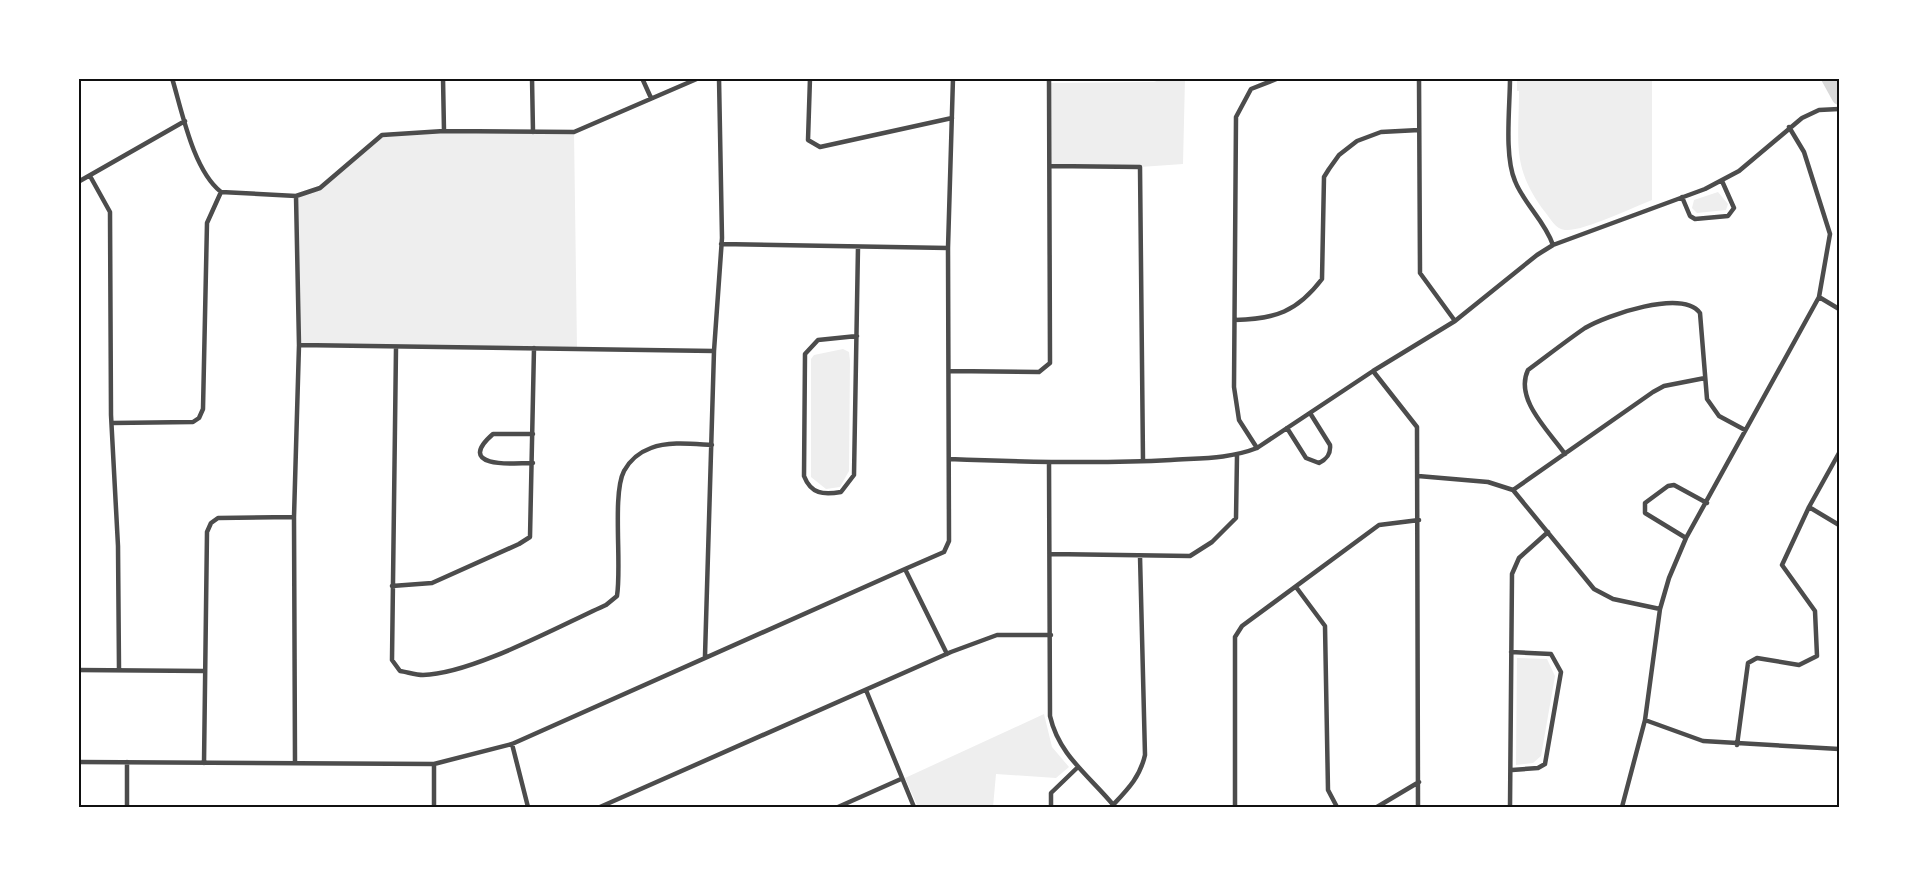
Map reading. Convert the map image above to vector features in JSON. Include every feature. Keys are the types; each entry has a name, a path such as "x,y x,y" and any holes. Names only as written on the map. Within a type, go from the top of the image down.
{"street":[{"path":"78,80 83,78"},
{"path":"172,78 202,170 221,192 296,196 320,188 381,135 444,131 574,132 699,78"},
{"path":"443,78 444,131"},
{"path":"532,78 533,132"},
{"path":"642,78 651,98"},
{"path":"705,656 714,351 721,244 718,78"},
{"path":"810,78 808,140 820,147 952,118"},
{"path":"78,762 434,764 512,744 611,701 705,656 944,552 949,541 948,248 952,78"},
{"path":"949,371 1039,372 1050,363 1049,78"},
{"path":"1257,448 1244,431 1237,409 1234,387 1236,117 1251,89 1279,78"},
{"path":"1419,78 1420,273 1455,321"},
{"path":"1510,78 1511,167 1523,197 1546,228 1554,245"},
{"path":"949,459 1049,462 1143,461 1237,456 1257,448 1373,371 1455,321 1537,255 1554,245 1722,181 1739,171 1789,127 1820,110 1839,109"},
{"path":"78,182 185,121"},
{"path":"1622,807 1645,720 1660,609 1669,578 1686,538 1819,297 1830,234 1804,152 1789,127"},
{"path":"1235,320 1263,319 1285,312 1296,306 1322,279 1324,177 1340,155 1357,141 1382,132 1419,129"},
{"path":"1050,166 1140,167 1143,461"},
{"path":"90,176 110,212 112,423 118,546 119,669"},
{"path":"1682,197 1690,216 1695,219 1728,216 1734,208 1722,181"},
{"path":"112,423 193,422 200,418 203,409 207,223 221,192"},
{"path":"295,763 294,517 299,345 296,196"},
{"path":"721,244 948,248"},
{"path":"856,336 818,340 805,354 804,476 814,491 825,495 841,492 854,475 858,247"},
{"path":"1819,297 1839,309"},
{"path":"1565,454 1524,395 1523,381 1528,370 1587,327 1657,303 1688,303 1700,313 1707,399 1713,411 1745,430"},
{"path":"299,345 714,351"},
{"path":"396,348 392,660 400,671 421,675 437,673 485,659 606,604 616,596 620,579 620,488 623,473 641,452 654,446 712,445"},
{"path":"392,586 432,583 530,537 534,348"},
{"path":"1373,371 1417,427 1418,807"},
{"path":"1513,490 1664,386 1705,378"},
{"path":"1287,429 1306,458 1320,463 1326,459 1331,451 1330,445 1310,413"},
{"path":"532,463 490,463 484,459 481,451 484,441 493,434 533,434"},
{"path":"1737,744 1748,663 1757,658 1799,665 1817,656 1815,611 1782,565 1809,507 1839,453"},
{"path":"1051,554 1190,556 1212,542 1236,518 1237,456"},
{"path":"1049,462 1052,635 1050,716 1054,735 1078,767 1114,806 1142,770 1145,755 1140,556"},
{"path":"1418,476 1488,482 1513,490 1594,589 1613,598 1660,609"},
{"path":"1686,538 1645,513 1645,503 1668,486 1674,485 1707,503"},
{"path":"1809,507 1839,525"},
{"path":"204,763 207,532 211,523 218,518 294,517"},
{"path":"1235,807 1235,637 1242,626 1379,525 1419,520"},
{"path":"1510,807 1512,574 1519,558 1548,532"},
{"path":"905,569 947,654"},
{"path":"1296,587 1325,626 1328,790 1337,807"},
{"path":"600,807 947,654 997,635 1052,635"},
{"path":"1511,652 1551,654 1561,672 1545,764 1538,768 1512,770"},
{"path":"78,670 204,671"},
{"path":"866,690 914,807"},
{"path":"1645,720 1703,741 1839,749"},
{"path":"512,744 528,807"},
{"path":"127,762 127,807"},
{"path":"434,764 434,807"},
{"path":"1051,807 1051,794 1078,767"},
{"path":"838,807 901,779"},
{"path":"1377,807 1419,782"}],"shaded area":[{"path":"1165,78 1185,78 1183,164 1140,167 1050,166 1049,83 1154,82"},
{"path":"1517,78 1652,78 1652,200 1573,230 1565,230 1556,226 1534,196 1522,168 1518,141"},
{"path":"445,131 574,132 577,348 299,345 296,196 320,188 382,135"},
{"path":"1718,192 1728,204 1726,210 1697,213 1692,208 1694,200"},
{"path":"843,349 849,352 850,361 849,471 840,487 826,489 811,477 811,359 814,355"},
{"path":"1517,658 1547,659 1555,676 1541,756 1533,763 1516,765"},
{"path":"1044,714 1052,747 1069,767 1056,778 996,774 993,807 918,807 905,778"}],"waterway":[{"path":"1828,78 1839,98"}]}
